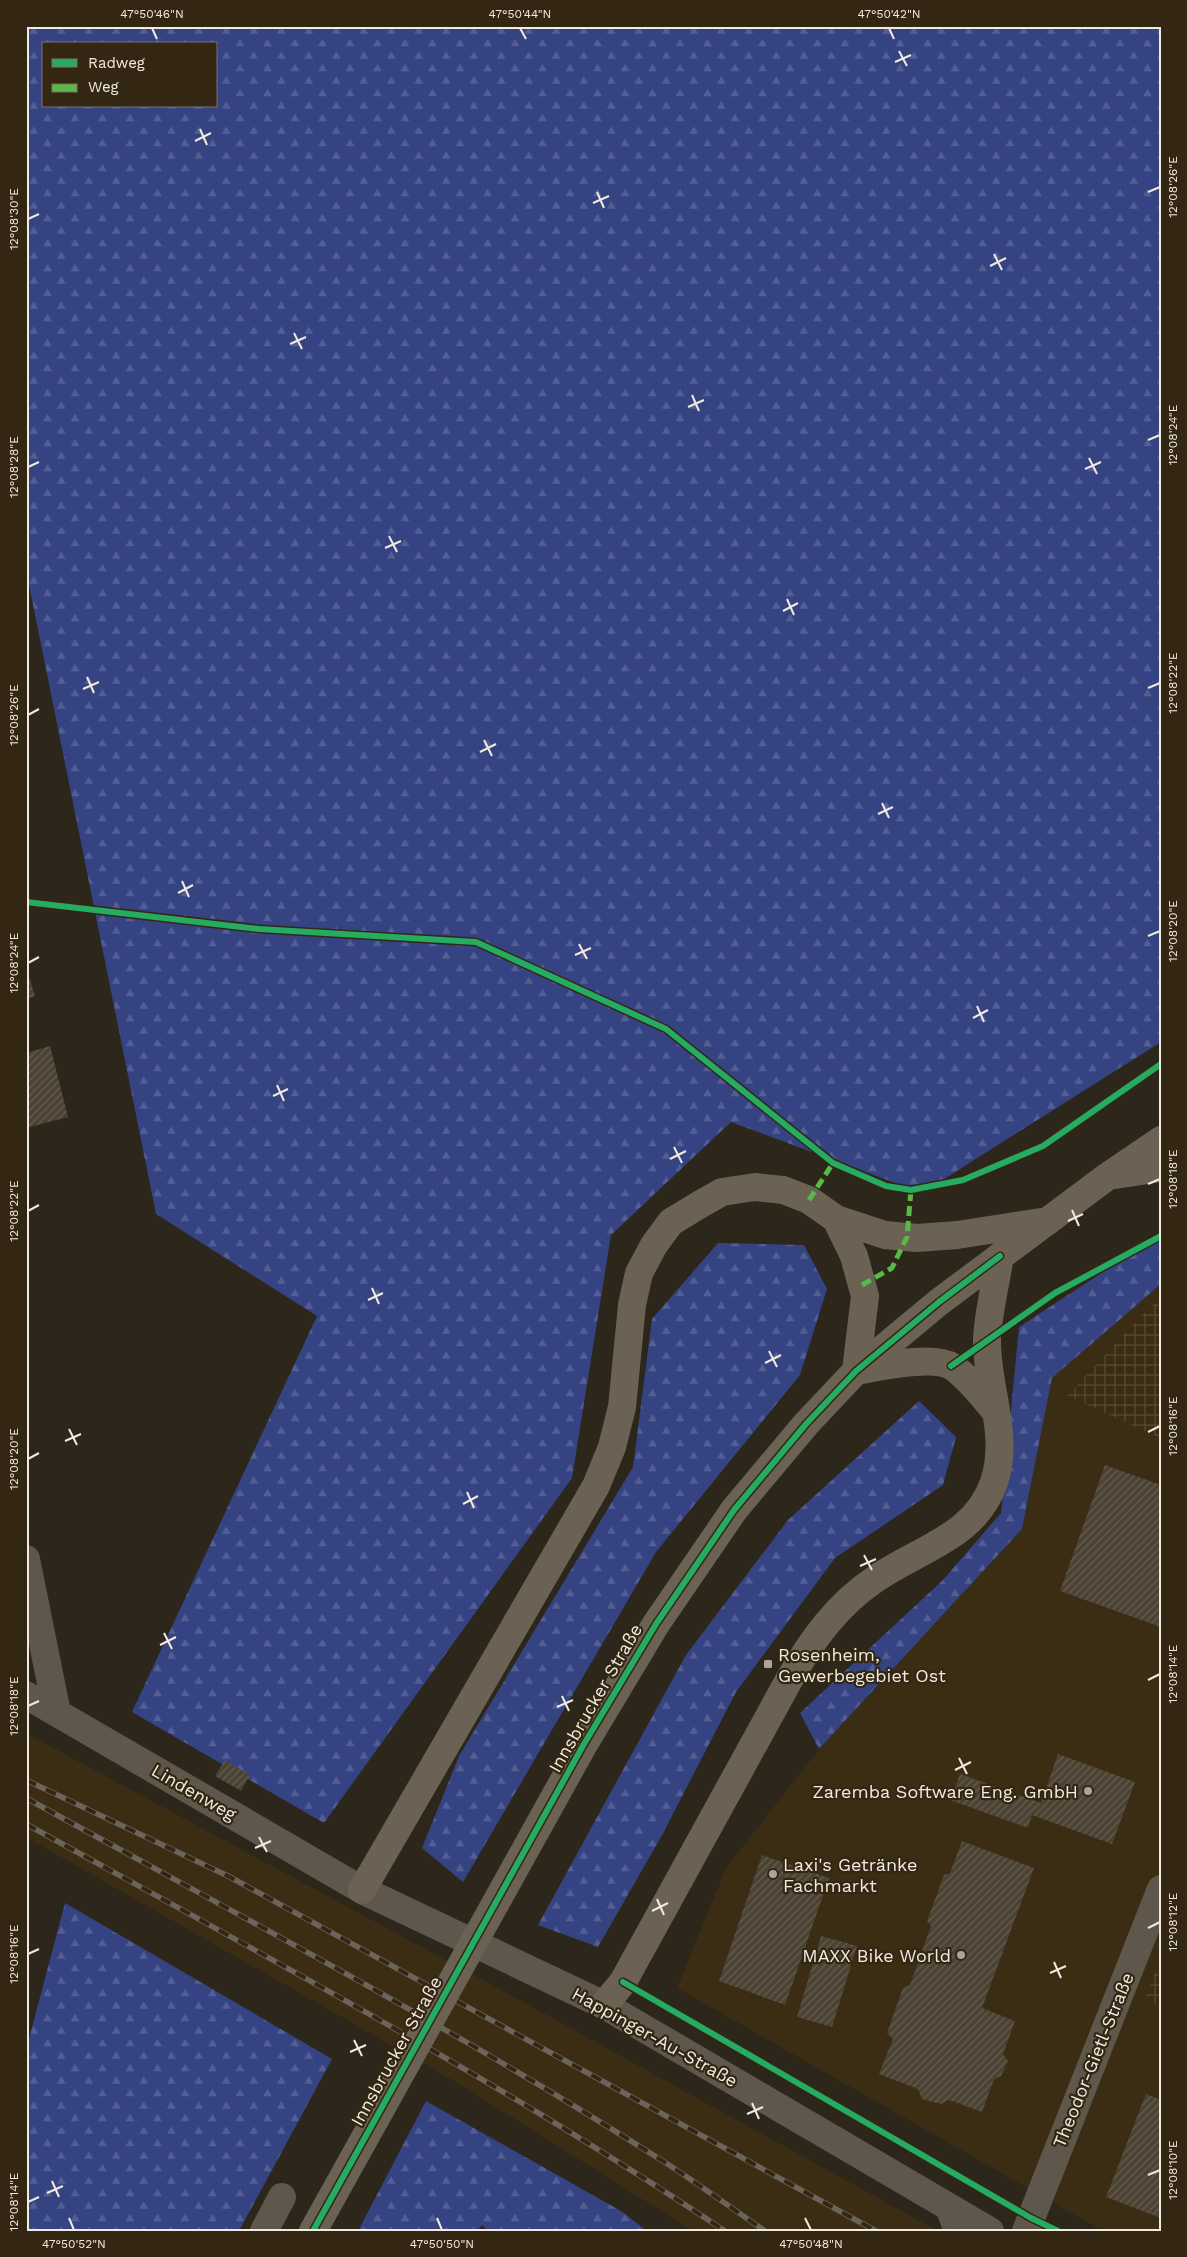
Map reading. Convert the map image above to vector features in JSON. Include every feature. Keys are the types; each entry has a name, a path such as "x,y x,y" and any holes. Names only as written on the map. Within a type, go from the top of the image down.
{"main road":[{"name":"Innsbrucker Straße","path":"313,2231 584,1744 656,1624 734,1510 806,1424 856,1371 939,1302 1108,1176 1161,1140"},
{"path":"1108,1176 1161,1168"},
{"path":"362,1890 596,1486 612,1447 622,1408 632,1305 639,1273 654,1245 671,1222 722,1192 755,1187 783,1190 809,1200 836,1219 885,1235 917,1238 957,1235 1048,1221"},
{"path":"836,1219 854,1256 865,1296 856,1371 924,1360 951,1366 967,1380 996,1412"},
{"path":"604,2005 623,1982 804,1653 826,1624 874,1580 958,1531 974,1519 984,1504 994,1483 1000,1460 1001,1434 996,1412 987,1339 1000,1256"}],"street":[{"path":"26,1559 57,1713"},
{"name":"Lindenweg","path":"26,1695 362,1890"},
{"name":"Theodor-Gietl-Straße","path":"1026,2231 1161,1889"},
{"name":"Happinger-Au-Straße","path":"362,1890 604,2005 990,2231"},
{"path":"264,2231 282,2197"}],"lane":[{"path":"940,2202 951,2231"}],"shaded area":[{"path":"1161,1284 1161,2231 1103,2231 677,1988 726,1868 819,1749 1022,1529 1052,1378"},
{"path":"1161,1300 1161,1438 1067,1396 1150,1307"},
{"path":"26,1733 498,1988 938,2231 693,2231 452,2080 26,1837"},
{"path":"1161,1957 1161,2005 1145,1999"}],"green space":[{"path":"26,26 1161,26 1161,1042 922,1193 731,1122 611,1235 572,1478 324,1823 132,1712 317,1316 156,1214 26,570"},
{"path":"1161,1234 1161,1284 1052,1378 1022,1529 819,1749 800,1713 943,1580 1001,1513 1019,1327"},
{"path":"718,1243 804,1245 827,1289 800,1375 656,1552 463,1882 422,1848 459,1756 633,1467 652,1319"},
{"path":"919,1401 956,1437 943,1485 835,1558 736,1692 661,1837 598,1947 538,1925 686,1655 788,1520"},
{"path":"65,1903 332,2059 239,2231 26,2231 26,2050"},
{"path":"426,2101 621,2211 647,2231 488,2231 482,2225 477,2231 358,2231"}],"building":[{"path":"26,967 35,996 26,999"},
{"path":"50,1046 68,1117 26,1128 26,1053"},
{"path":"1105,1465 1161,1485 1161,1627 1060,1591"},
{"name":"Zaremba Software Eng. GmbH","path":"1058,1754 1135,1782 1112,1844 1032,1815 1028,1828 950,1800 960,1774 1041,1803"},
{"path":"225,1760 250,1775 241,1791 215,1776"},
{"name":"MAXX Bike World","path":"962,1841 1034,1868 982,2008 1015,2021 1003,2054 1008,2061 1001,2076 994,2079 982,2112 949,2100 941,2104 922,2099 918,2089 879,2074 893,2039 887,2033 903,1988 910,1985 931,1926 927,1921 944,1875 950,1873"},
{"path":"762,1855 829,1878 785,2005 719,1981"},
{"path":"821,1936 857,1946 832,2027 797,2017"},
{"path":"1146,2094 1161,2100 1161,2218 1106,2197"}],"railway":[{"path":"26,1780 230,1877 876,2231"},
{"path":"26,1798 350,1976 511,2068 669,2165 765,2231"},
{"path":"26,1824 380,2020 554,2122 725,2231"}],"marked path":[{"path":"809,1200 833,1163"},
{"path":"862,1285 892,1268 907,1237 911,1190 907,1189"}],"cycle path":[{"path":"26,902 259,929 476,942 666,1029 833,1163 886,1186 911,1190 963,1180 1043,1146 1161,1064"},
{"path":"951,1366 1055,1293 1161,1236"},
{"path":"313,2231 584,1744 656,1624 734,1510 806,1424 856,1371 939,1302 1000,1256"},
{"path":"623,1982 1031,2218 1058,2231"}],"place":[{"name":"Rosenheim, Gewerbegebiet Ost","path":"768,1664"},
{"name":"Zaremba Software Eng. GmbH","path":"1088,1791"},
{"name":"Laxi's Getränke Fachmarkt","path":"773,1874"},
{"name":"MAXX Bike World","path":"961,1955"}]}
